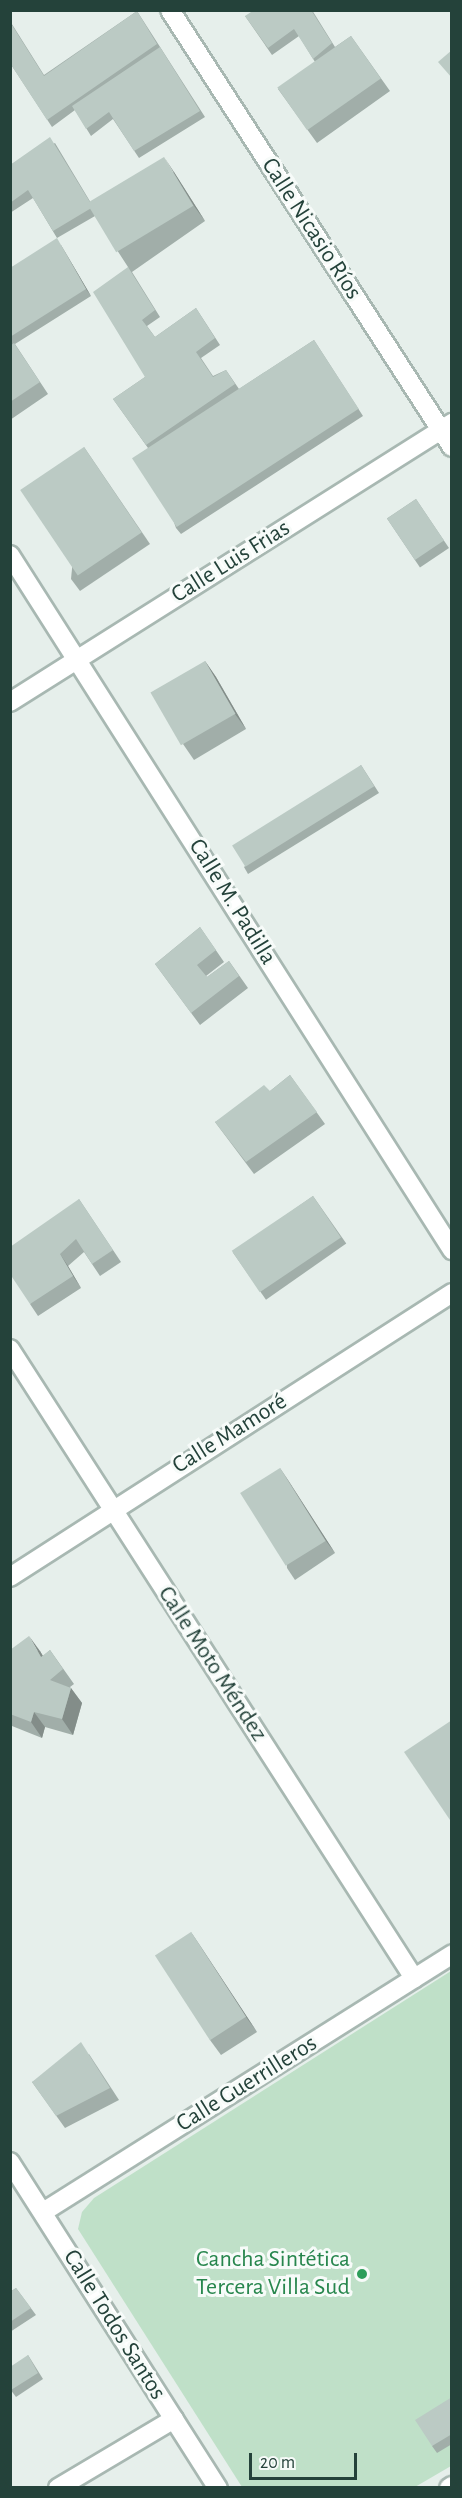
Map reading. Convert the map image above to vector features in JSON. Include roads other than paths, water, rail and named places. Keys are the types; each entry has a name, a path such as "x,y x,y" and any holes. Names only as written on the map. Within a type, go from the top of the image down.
{"street":[{"name":"Calle Nicasio Ríos","path":"170,10 446,427 452,447"},
{"name":"Calle Luis Frias","path":"10,702 446,427"},
{"name":"Calle M. Padilla","path":"10,555 452,1250"},
{"name":"Calle Mamoré","path":"10,1577 112,1509 452,1293"},
{"name":"Calle Moto Méndez","path":"10,1349 414,1978"},
{"name":"Calle Guerrilleros","path":"42,2212 452,1954"},
{"name":"Calle Todos Santos","path":"10,2162 218,2487"},
{"path":"58,2487 174,2419"}],"place":[{"name":"Cancha Sintética Tercera Villa Sud","path":"362,2274"}]}
